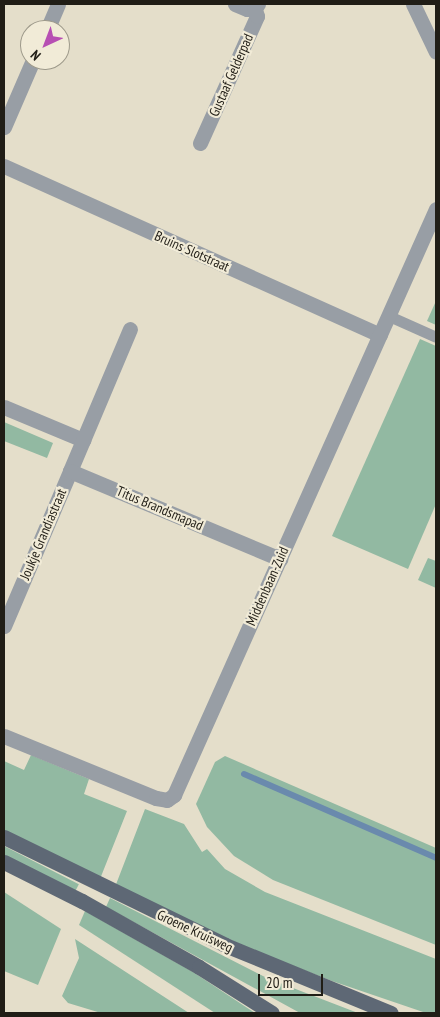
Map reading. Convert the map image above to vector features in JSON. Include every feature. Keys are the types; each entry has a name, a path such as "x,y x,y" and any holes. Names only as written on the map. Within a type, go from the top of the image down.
{"main road":[{"name":"Groene Kruisweg","path":"4,837 225,946 391,1013"},
{"name":"Groene Kruisweg","path":"4,862 137,932 272,1013"}],"street":[{"path":"51,20 58,4"},
{"name":"Gustaaf Gelderpad","path":"200,143 258,16 256,5 247,9 236,4"},
{"path":"413,4 436,52"},
{"path":"4,127 30,70"},
{"name":"Bruins Slotstraat","path":"4,166 380,335"},
{"name":"Middenbaan-Zuid","path":"4,736 156,798 170,798 280,559 436,209"},
{"path":"70,471 130,329"},
{"path":"4,407 83,440"},
{"name":"Titus Brandsmapad","path":"70,471 280,559"},
{"name":"Joukje Grandiastraat","path":"4,626 70,471"}],"lane":[{"path":"388,316 436,337"}],"green space":[{"path":"436,301 436,325 427,321"},
{"path":"420,339 436,346 436,504 408,569 332,536"},
{"path":"4,422 53,443 47,458 4,441"},
{"path":"428,558 436,561 436,588 418,580"},
{"path":"31,755 89,779 84,794 127,811 100,879 4,832 4,761 24,770"},
{"path":"225,756 436,848 436,945 273,880 234,856 207,827 196,804 215,762"},
{"path":"145,809 184,824 202,852 207,849 225,869 265,892 436,959 436,1013 426,1013 332,981 255,951 115,887"},
{"path":"4,846 79,884 73,896 4,861"},
{"path":"4,892 61,929 38,985 4,971"},
{"path":"110,898 267,978 358,1013 300,1013 106,907"},
{"path":"85,911 193,972 255,1013 215,1013 79,925"},
{"path":"75,939 189,1013 101,1013 68,1003 62,996 79,958"}],"waterway":[{"path":"244,774 436,858"}]}
